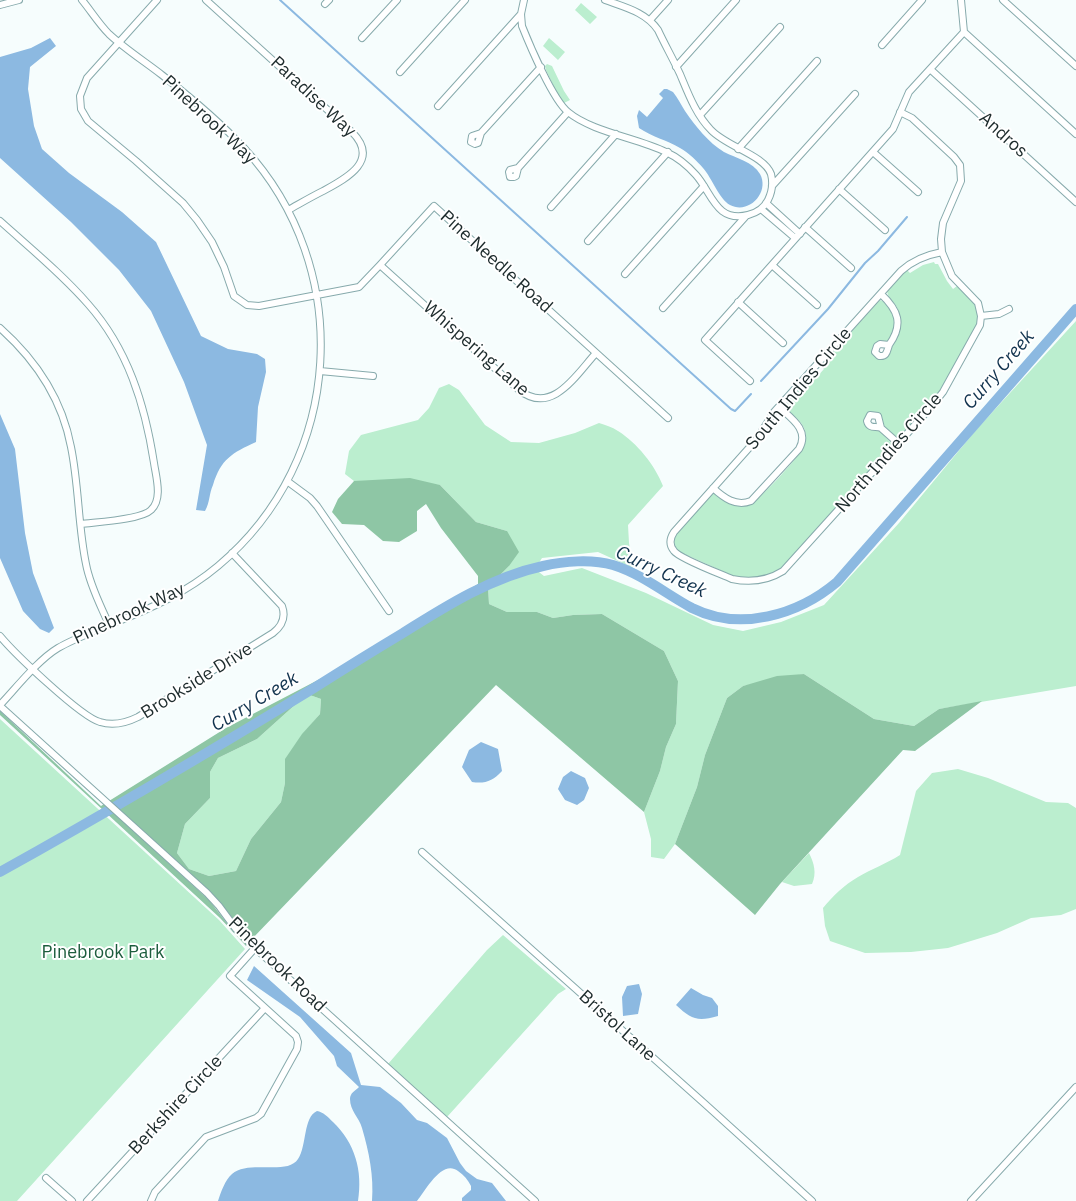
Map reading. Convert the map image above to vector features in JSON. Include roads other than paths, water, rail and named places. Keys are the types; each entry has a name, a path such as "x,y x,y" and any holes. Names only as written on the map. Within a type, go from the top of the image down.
{"street":[{"path":"0,5 19,0"},
{"name":"Pinebrook Way","path":"0,706 58,648 142,612 178,594 206,575 232,553 261,522 287,481 303,446 318,393 321,332 317,296 306,251 288,210 264,172 235,138 181,90 119,43 106,31 82,0"},
{"path":"119,43 158,0"},
{"name":"Paradise Way","path":"206,0 352,132 360,144 361,161 352,175 288,210"},
{"path":"362,38 396,0"},
{"path":"400,72 465,0"},
{"path":"524,0 521,14 524,31 556,98 568,112 584,122 668,152 689,168 722,212 731,216 746,216"},
{"path":"605,0 650,20 658,30 700,115 715,134 765,164 771,176 772,186"},
{"path":"650,20 668,0"},
{"path":"676,67 736,0"},
{"path":"882,45 922,0"},
{"path":"961,0 964,32 1076,134"},
{"path":"1004,0 1076,66"},
{"path":"438,106 521,14"},
{"path":"700,115 780,27"},
{"path":"750,381 705,340 893,129 909,92 964,32"},
{"name":"Pine Needle Road","path":"119,43 83,84 79,100 80,109 85,118 136,161 191,212 212,242 224,267 233,293 240,301 250,306 260,306 359,287 434,206 668,418"},
{"path":"738,149 817,61"},
{"path":"481,133 541,67"},
{"name":"Andros","path":"930,69 1076,202"},
{"path":"663,308 746,216 764,206 772,186 855,94"},
{"path":"518,168 568,112"},
{"path":"900,112 910,117 954,157 960,165 962,178 943,223 941,240 942,252 952,276 975,299 980,308 981,316 999,314 1009,309"},
{"path":"551,207 616,134"},
{"path":"588,241 668,152"},
{"path":"873,152 918,192"},
{"path":"625,274 704,186"},
{"path":"839,190 884,230"},
{"path":"764,206 797,236"},
{"path":"0,221 75,290 104,325 128,366 144,411 158,496 154,507 146,514 137,517 81,524"},
{"path":"805,227 851,268"},
{"name":"South Indies Circle","path":"670,543 674,532 757,438 779,407 901,271 922,257 942,252"},
{"name":"Whispering Lane","path":"380,265 519,390 530,397 545,398 561,392 596,353"},
{"path":"772,265 817,305"},
{"path":"881,294 892,305 898,320 896,334 889,345"},
{"path":"738,302 783,343"},
{"name":"North Indies Circle","path":"670,543 678,555 732,579 754,581 772,577 783,571 899,444 939,397 980,325 981,316"},
{"path":"0,328 27,354 58,404 72,449 88,573 109,625"},
{"path":"320,371 373,376"},
{"path":"713,488 733,502 748,502 758,496 799,449 803,438 800,428 779,407"},
{"path":"881,428 899,444"},
{"path":"287,481 306,494 317,506 389,611"},
{"name":"Brookside Drive","path":"34,670 82,712 94,720 113,724 127,722 138,717 273,633 280,626 284,616 282,606 232,553"},
{"path":"0,636 34,670"},
{"name":"Pinebrook Road","path":"0,706 212,898 236,929 255,948 535,1201"},
{"name":"Bristol Lane","path":"422,852 812,1201"},
{"path":"151,1201 155,1192 206,1137 256,1118 263,1111 296,1051 298,1042 296,1036 230,976 255,948"},
{"name":"Berkshire Circle","path":"87,1201 265,1008"},
{"path":"972,1201 1076,1087"},
{"path":"46,1178 72,1201"}],"water":[{"path":"50,38 56,46 30,67 28,89 34,126 42,149 69,173 122,212 156,242 201,336 228,349 257,354 265,359 266,372 258,407 256,442 240,450 224,463 216,476 205,511 196,510 207,445 184,382 151,311 119,270 71,222 0,158 0,57 31,48"},
{"path":"664,89 673,92 693,123 713,144 724,152 749,163 757,170 762,181 762,188 756,200 744,207 730,205 722,198 703,168 690,155 675,145 639,128 637,116 639,110 647,117 663,98 659,94"},
{"path":"0,414 15,449 25,533 33,573 54,628 49,633 40,629 23,611 0,558"},
{"path":"481,742 498,749 502,771 488,781 481,783 472,782 462,767 469,750"},
{"path":"571,771 585,778 589,788 584,800 577,805 565,800 558,789 563,777"},
{"path":"254,966 351,1053 361,1085 380,1087 401,1103 417,1120 427,1123 447,1138 466,1171 477,1179 492,1183 506,1201 462,1201 462,1198 471,1190 471,1186 462,1174 452,1168 440,1172 417,1201 372,1201 372,1173 367,1146 361,1124 350,1103 351,1095 359,1087 337,1066 334,1056 300,1017 247,980"},
{"path":"639,984 642,994 638,1014 623,1016 622,997 627,986"},
{"path":"691,988 712,998 718,1006 718,1016 705,1019 695,1018 676,1005"},
{"path":"317,1111 341,1130 352,1148 358,1168 358,1201 218,1201 227,1179 239,1170 293,1164 301,1153 309,1119"}],"waterway":[{"path":"280,0 731,409 735,411 751,394"},
{"path":"761,381 828,309 865,263 878,251 907,217"},
{"name":"Curry Creek","path":"0,872 275,712 453,603 506,577 551,564 587,561 605,563 624,569 692,608 710,615 729,619 749,619 768,616 787,611 805,603 822,594 837,582 1076,309"}],"park label":[{"name":"Pinebrook Park","path":"103,953"}]}
